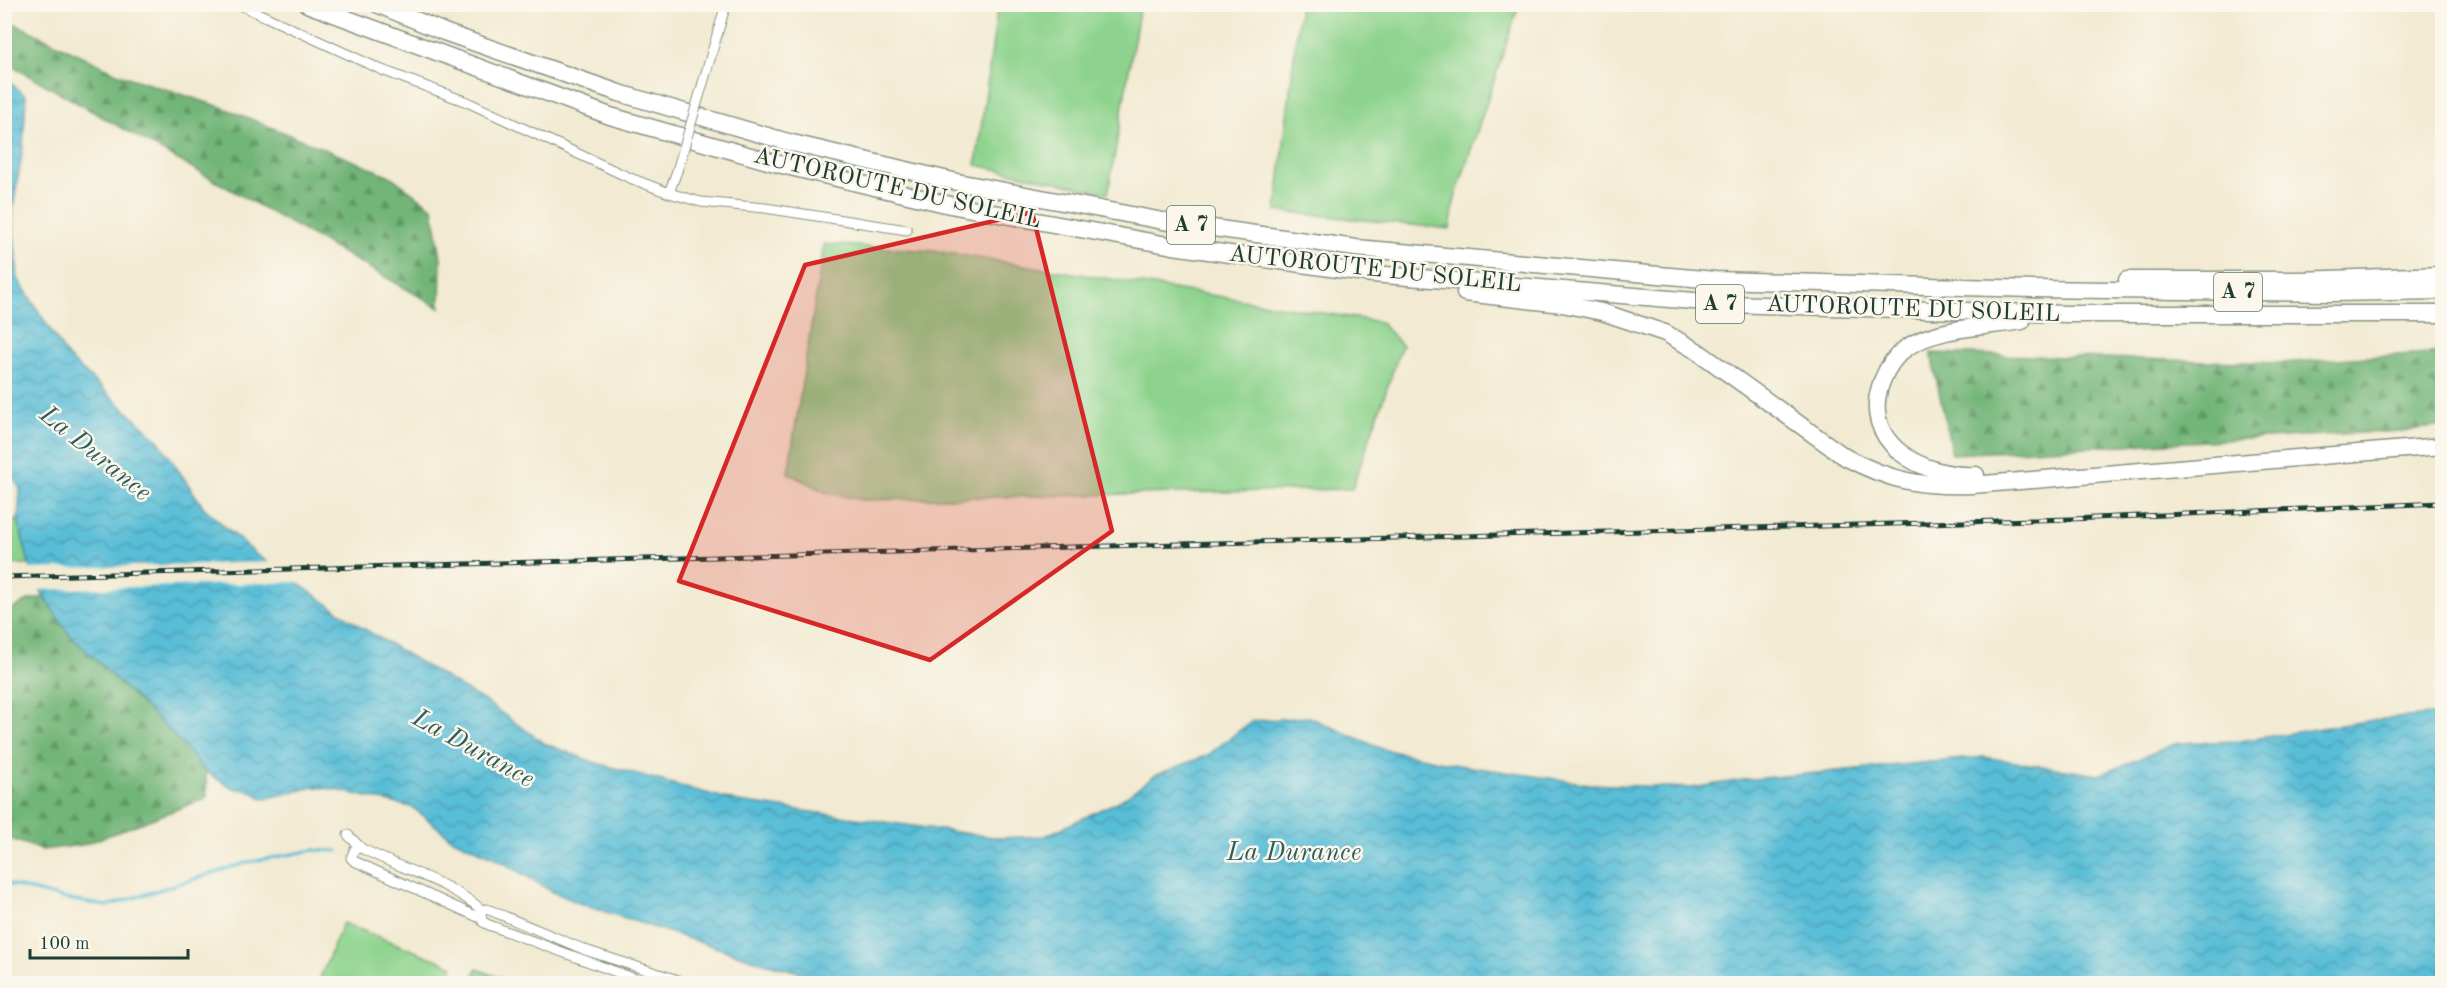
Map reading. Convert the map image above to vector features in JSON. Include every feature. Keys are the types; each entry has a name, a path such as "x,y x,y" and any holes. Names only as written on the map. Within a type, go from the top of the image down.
{"highway":[{"name":"AUTOROUTE DU SOLEIL","path":"307,4 610,116 782,165 962,208 1173,246 1373,274 1729,304 2067,314 2442,314"},
{"name":"AUTOROUTE DU SOLEIL","path":"377,4 444,32 620,93 788,141 957,182 1163,221 1356,248 1715,280 2033,289 2331,293 2442,291"},
{"path":"1373,274 1424,288 1562,304 1602,312 1665,333 1697,351 1845,457 1893,480 1933,485 1972,485 2442,446"},
{"path":"2033,289 2132,279 2299,280 2442,275"},
{"path":"2067,314 1936,334 1906,348 1888,367 1878,392 1877,417 1885,436 1912,462 1931,469 1972,475 2442,436"}],"street":[{"path":"238,4 382,70 467,102 669,193 701,202 822,216 907,230"},
{"path":"669,193 726,4"},
{"path":"348,835 361,848 437,882 472,901 489,926 649,984"},
{"path":"361,848 355,849 351,854 354,861 481,914"},
{"path":"481,914 487,909 661,980 690,984"}],"highlighted area":[{"path":"1032,212 1112,531 930,660 679,581 805,265"}],"green space":[{"path":"998,5 1140,5 1108,193 976,165"},
{"path":"1300,5 1519,5 1455,198 1450,229 1276,211"},
{"path":"5,19 121,75 224,108 390,176 433,208 441,258 440,308 5,62"},
{"path":"824,244 934,251 1380,322 1402,345 1352,489 862,500 825,492 788,473"},
{"path":"2442,352 2442,426 2402,431 1952,454 1931,353 2278,363"},
{"path":"18,520 29,564 5,565 4,522"},
{"path":"44,597 69,634 169,730 206,771 207,798 83,845 42,850 5,837 4,614 28,600"},
{"path":"343,923 453,966 446,983 318,983"},
{"path":"477,969 513,983 471,983"}],"water":[{"name":"La Durance","path":"5,78 26,96 23,148 12,214 18,279 67,356 158,440 204,508 257,555 363,628 484,701 546,744 593,762 739,802 1000,838 1045,836 1121,800 1156,775 1208,755 1252,721 1309,717 1382,749 1458,765 1590,784 1691,788 1743,780 1984,757 2099,775 2177,743 2239,741 2373,720 2442,714 2442,983 842,983 768,964 584,905 553,892 499,860 451,838 412,807 327,788 314,787 264,799 250,791 232,788 206,772 169,730 69,634 44,597 29,564 18,520 20,489 13,477 5,470"}],"pier":[{"path":"272,562 302,582 38,590 28,569"}],"waterway":[{"path":"4,883 66,899 107,906 249,862 314,850 338,851"}],"railway":[{"path":"4,577 2071,519 2442,503"}]}
